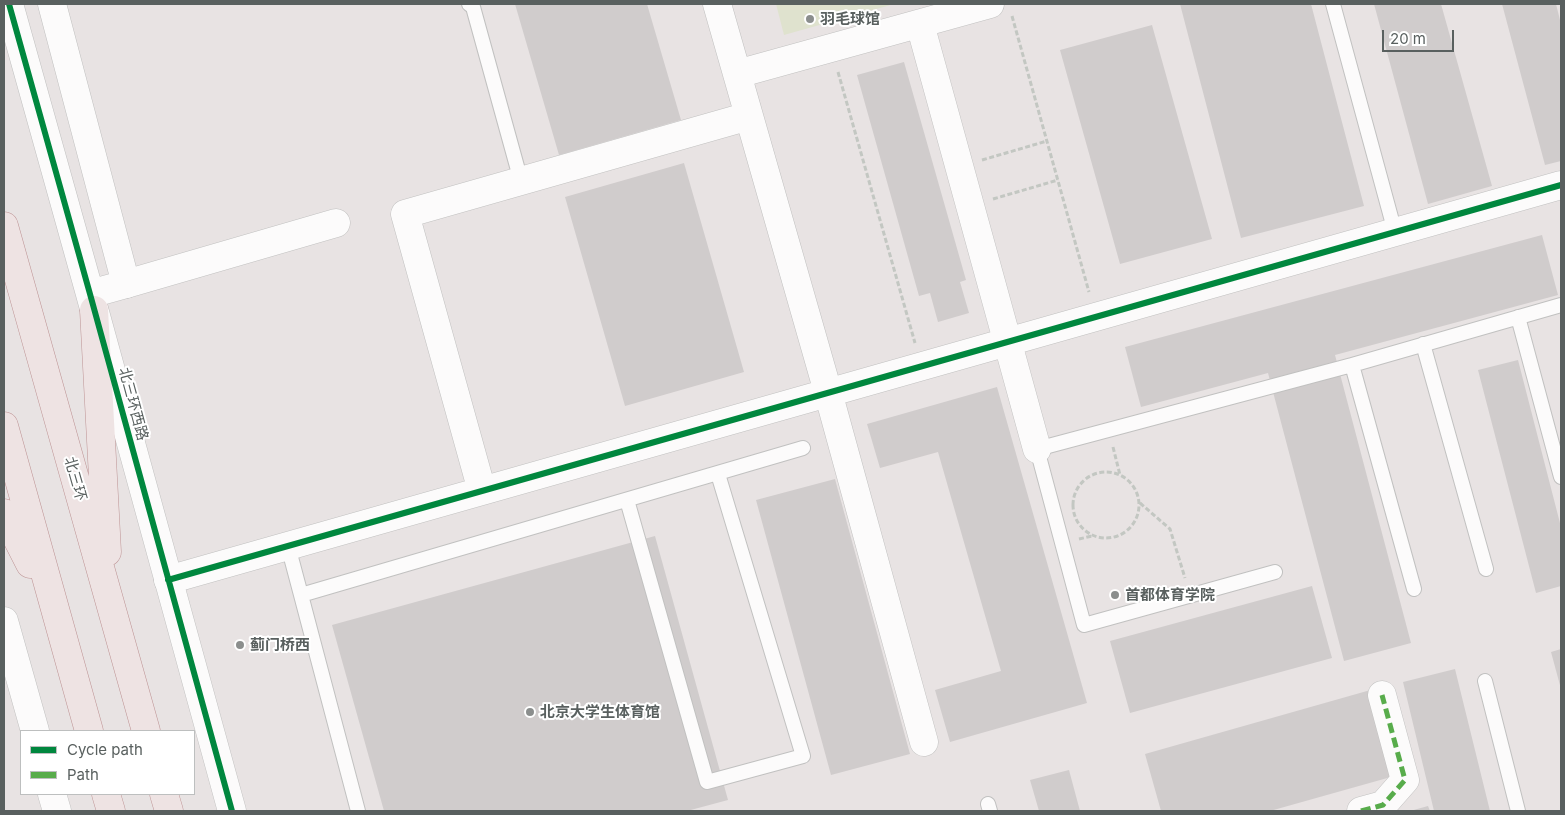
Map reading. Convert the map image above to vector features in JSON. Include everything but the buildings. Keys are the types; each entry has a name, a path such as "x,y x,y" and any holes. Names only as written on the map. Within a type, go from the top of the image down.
{"highway":[{"name":"北三环","path":"4,226 146,730"},
{"path":"92,302 110,601"},
{"path":"4,426 89,730"},
{"path":"4,513 56,615"},
{"path":"106,795 111,811"},
{"path":"164,795 169,811"}],"street":[{"name":"北三环西路","path":"9,4 232,811"},
{"path":"52,4 126,284"},
{"path":"717,4 828,392 924,742"},
{"path":"737,74 920,24 1000,8"},
{"path":"920,24 1037,449"},
{"path":"482,491 405,214 749,116"},
{"path":"168,580 1561,185"},
{"path":"92,302 126,284 336,223"},
{"path":"4,624 35,730"},
{"path":"1361,811 1383,805 1405,780 1382,694"},
{"path":"52,795 57,811"}],"lane":[{"path":"469,4 473,7 522,181"},
{"path":"1333,4 1395,232"},
{"path":"1275,572 1084,625 1037,449 1352,365 1561,305"},
{"path":"1518,317 1561,477"},
{"path":"1423,344 1486,570"},
{"path":"1352,365 1414,589"},
{"path":"300,595 803,448"},
{"path":"628,500 707,782 803,756 718,474"},
{"path":"288,546 358,811"},
{"path":"1485,681 1518,811"}],"path":[{"path":"1000,8 1047,141 1096,317"},
{"path":"831,48 922,366"},
{"path":"960,167 1047,141"},
{"path":"970,206 1058,180"},
{"path":"1108,429 1120,475"},
{"path":"1100,473 1120,475 1130,482 1136,492 1139,503 1138,514 1133,525 1125,533 1114,537 1103,538 1093,536 1077,522 1073,502 1076,492 1090,476 1100,473"},
{"path":"1139,503 1170,529 1190,595"}],"green space":[{"name":"羽毛球馆","path":"776,4 894,4 784,35"}],"marked path":[{"path":"1361,811 1383,805 1405,780 1382,695"}],"cycle path":[{"path":"9,4 232,811"},
{"path":"168,580 1561,185"}],"place":[{"name":"羽毛球馆","path":"810,19"},
{"name":"首都体育学院","path":"1115,595"},
{"name":"蓟门桥西","path":"240,645"},
{"name":"北京大学生体育馆","path":"530,712"}]}
